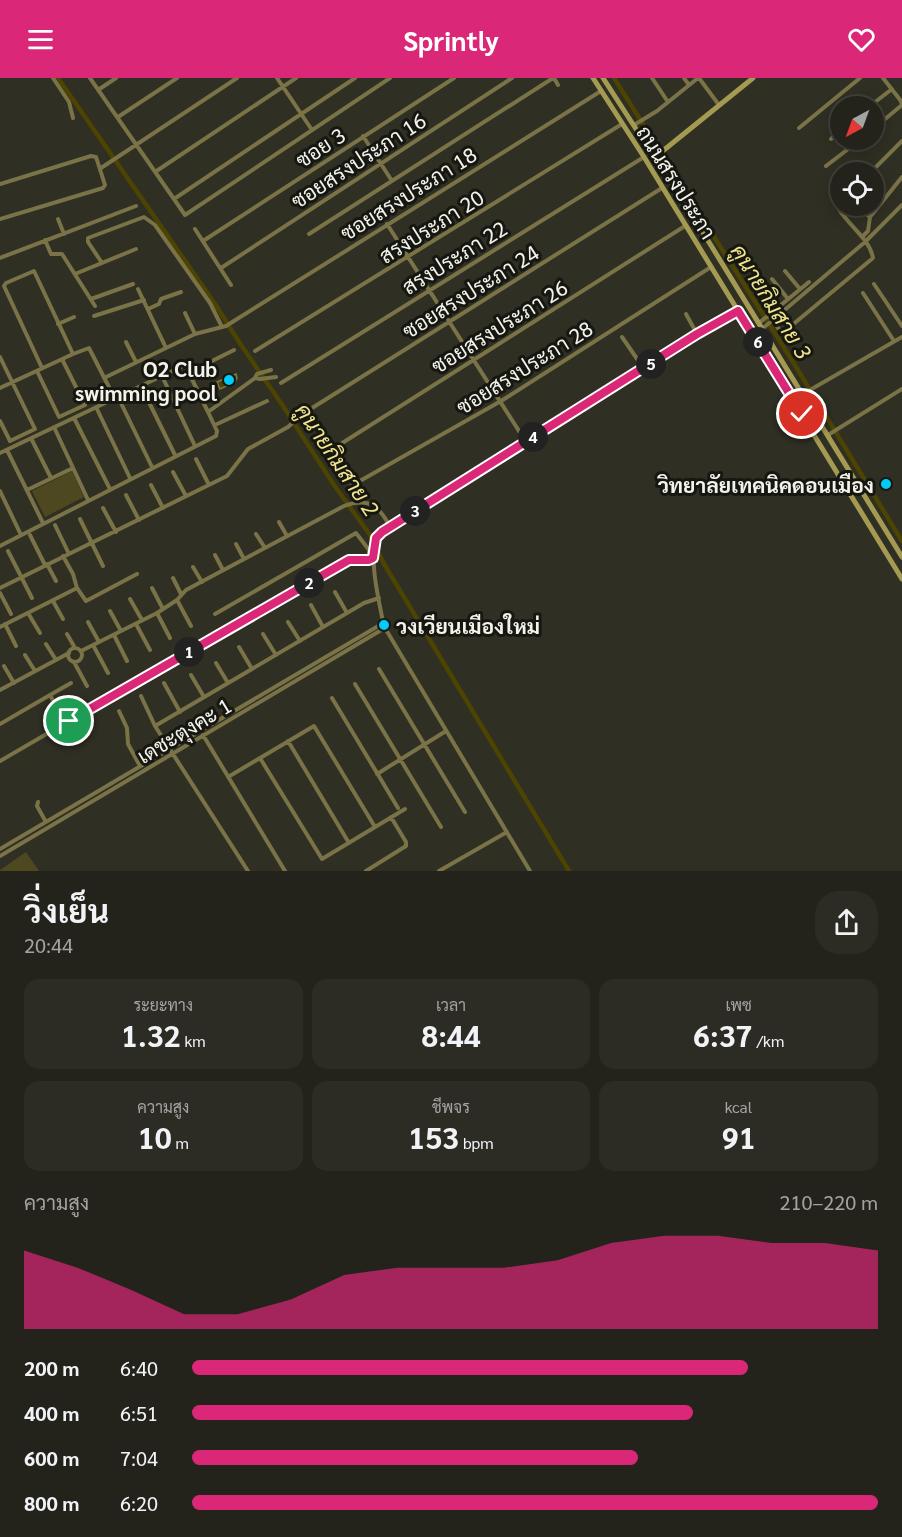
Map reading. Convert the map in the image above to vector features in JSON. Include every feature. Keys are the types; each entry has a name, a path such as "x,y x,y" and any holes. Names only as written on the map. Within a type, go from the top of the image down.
{"main road":[{"name":"ถนนสรงประภา","path":"593,78 644,157 902,579"},
{"name":"ถนนสรงประภา","path":"603,78 659,154 766,322 803,394 830,434 902,557"},
{"path":"659,154 753,78"}],"street":[{"path":"53,78 71,105 73,118"},
{"path":"90,78 183,213 186,214 390,78"},
{"path":"98,90 116,78"},
{"path":"118,117 177,78"},
{"path":"101,168 237,78"},
{"path":"277,78 312,130"},
{"path":"155,172 296,78"},
{"path":"174,199 355,78"},
{"name":"ซอย 3","path":"203,241 454,78"},
{"name":"ซอยสรงประภา 16","path":"221,268 512,78"},
{"path":"309,234 553,78 558,85"},
{"path":"652,78 668,102"},
{"path":"684,78 689,85"},
{"path":"636,124 698,78 719,105"},
{"path":"799,128 860,78"},
{"path":"883,78 902,105 884,120"},
{"path":"883,96 892,89"},
{"name":"ซอยสรงประภา 18","path":"104,378 195,334 231,323 601,91"},
{"name":"สรงประภา 20","path":"255,351 622,124"},
{"path":"363,136 392,181"},
{"path":"881,162 902,141"},
{"path":"826,166 847,150"},
{"path":"0,184 91,156 96,157 105,185 103,188 0,219"},
{"name":"สรงประภา 22","path":"281,383 644,157"},
{"path":"861,238 868,231 870,217 902,177"},
{"name":"ซอยสรงประภา 24","path":"0,588 227,476 248,449 288,427 295,420 662,188"},
{"path":"766,322 865,242 902,205"},
{"path":"0,257 136,206"},
{"path":"766,322 781,332 785,331 870,261 873,255 844,216"},
{"path":"102,262 88,242 88,238 144,217 147,218 155,225 224,326"},
{"path":"58,219 64,234"},
{"path":"387,224 526,442"},
{"name":"ซอยสรงประภา 26","path":"328,452 685,226"},
{"path":"195,229 231,285"},
{"path":"45,240 51,254 61,253 95,306"},
{"path":"75,274 136,249"},
{"name":"ซอยสรงประภา 28","path":"351,486 501,401 711,267"},
{"path":"42,368 4,284 34,271 72,354"},
{"path":"785,271 800,289"},
{"path":"772,279 788,299"},
{"path":"766,322 774,312 809,282"},
{"path":"91,300 133,284"},
{"path":"874,285 902,326"},
{"path":"138,289 166,348"},
{"path":"148,309 159,304 161,299 181,292"},
{"path":"863,293 894,341"},
{"path":"761,294 774,312"},
{"path":"94,316 144,300"},
{"path":"371,559 376,538 390,526 697,334 738,311"},
{"path":"185,313 195,334"},
{"path":"686,314 697,334"},
{"path":"58,324 74,317"},
{"path":"622,337 644,369"},
{"path":"803,394 902,337"},
{"path":"126,342 136,362"},
{"path":"0,388 72,354 90,349 112,393"},
{"path":"188,373 234,350"},
{"path":"0,357 35,429 10,441 0,421"},
{"path":"37,371 59,417 85,405 62,359"},
{"path":"0,453 184,365 217,431 216,436 0,546"},
{"path":"208,412 256,376 270,371"},
{"path":"162,376 195,446"},
{"path":"256,376 260,379 274,377"},
{"path":"141,386 175,455"},
{"path":"830,434 902,389"},
{"path":"118,397 152,467"},
{"path":"214,425 267,400"},
{"path":"96,407 130,478"},
{"path":"74,418 110,489"},
{"path":"54,427 88,500"},
{"path":"31,438 51,478"},
{"path":"8,450 43,523"},
{"path":"196,459 209,485"},
{"path":"27,490 73,468"},
{"path":"173,472 186,496"},
{"path":"151,485 163,508"},
{"path":"0,491 21,535"},
{"path":"126,495 139,520"},
{"path":"81,651 157,613 177,600 181,594 344,506 357,502 368,502 390,526"},
{"path":"103,508 116,532"},
{"path":"80,519 103,566"},
{"path":"279,522 287,536"},
{"path":"55,525 69,554"},
{"path":"215,614 356,533 369,550 383,626 530,871"},
{"path":"256,534 265,548"},
{"path":"30,535 56,581"},
{"path":"236,544 244,559"},
{"path":"8,551 32,598"},
{"path":"215,555 223,570"},
{"path":"63,556 73,574 77,588 86,601 137,574"},
{"path":"0,761 62,725 67,725 69,721 349,560 371,559"},
{"path":"193,567 202,582"},
{"path":"173,578 181,594"},
{"path":"0,627 77,588"},
{"path":"152,588 163,609"},
{"path":"335,592 347,613"},
{"path":"0,593 10,614"},
{"path":"155,726 369,600 379,598"},
{"path":"130,599 142,620"},
{"path":"177,600 191,626"},
{"path":"53,601 63,619"},
{"path":"311,605 323,627"},
{"path":"110,610 121,631"},
{"path":"28,613 40,633"},
{"path":"157,613 170,638"},
{"path":"88,622 99,642"},
{"path":"288,622 300,640"},
{"path":"5,624 16,646"},
{"path":"136,624 150,650"},
{"name":"เดชะตุงคะ 1","path":"0,856 383,626"},
{"path":"67,634 75,648 81,651"},
{"path":"263,634 276,655"},
{"path":"114,635 128,661"},
{"path":"46,644 56,660"},
{"path":"93,645 108,673"},
{"path":"239,647 252,669"},
{"path":"0,690 75,648"},
{"path":"74,661 81,657 81,651"},
{"path":"69,653 70,659 74,661 87,686"},
{"path":"26,655 35,671"},
{"path":"216,663 228,683"},
{"path":"4,666 14,683"},
{"path":"379,669 465,812"},
{"path":"191,675 204,697"},
{"path":"0,724 71,683"},
{"path":"164,683 180,712"},
{"path":"355,684 441,827"},
{"path":"50,695 62,717 60,720 62,725"},
{"path":"141,696 155,726 248,871"},
{"path":"332,698 398,808"},
{"path":"119,711 127,728 128,744 140,766"},
{"path":"62,717 67,717 69,721"},
{"path":"228,777 312,727 316,728 375,827"},
{"path":"377,774 446,731"},
{"path":"202,733 285,871"},
{"name":"เดชะตุงคะ 1","path":"0,849 170,748 202,733"},
{"path":"288,741 349,843"},
{"path":"260,758 320,858 323,859 405,809"},
{"path":"38,802 37,806 46,822"},
{"path":"366,871 406,846 406,842 391,817"},
{"path":"439,871 507,832"}],"shaded area":[{"name":"O2 Club swimming pool","path":"236,374 235,382 220,389 217,382"},
{"path":"72,471 84,497 45,517 32,491"},
{"path":"26,852 39,871 0,871 0,870"}],"waterway":[{"name":"คูนายกิมสาย 2","path":"58,78 215,304 334,485 370,535 384,564 569,871"},
{"name":"คูนายกิมสาย 3","path":"614,78 793,362 902,541"}],"place":[{"name":"O2 Club swimming pool","path":"229,380"},
{"name":"วิทยาลัยเทคนิคดอนเมือง","path":"886,484"},
{"name":"วงเวียนเมืองใหม่","path":"384,625"}],"route":[{"path":"69,721 349,560 373,558 376,538 382,532 697,334 738,311 802,414"}]}
